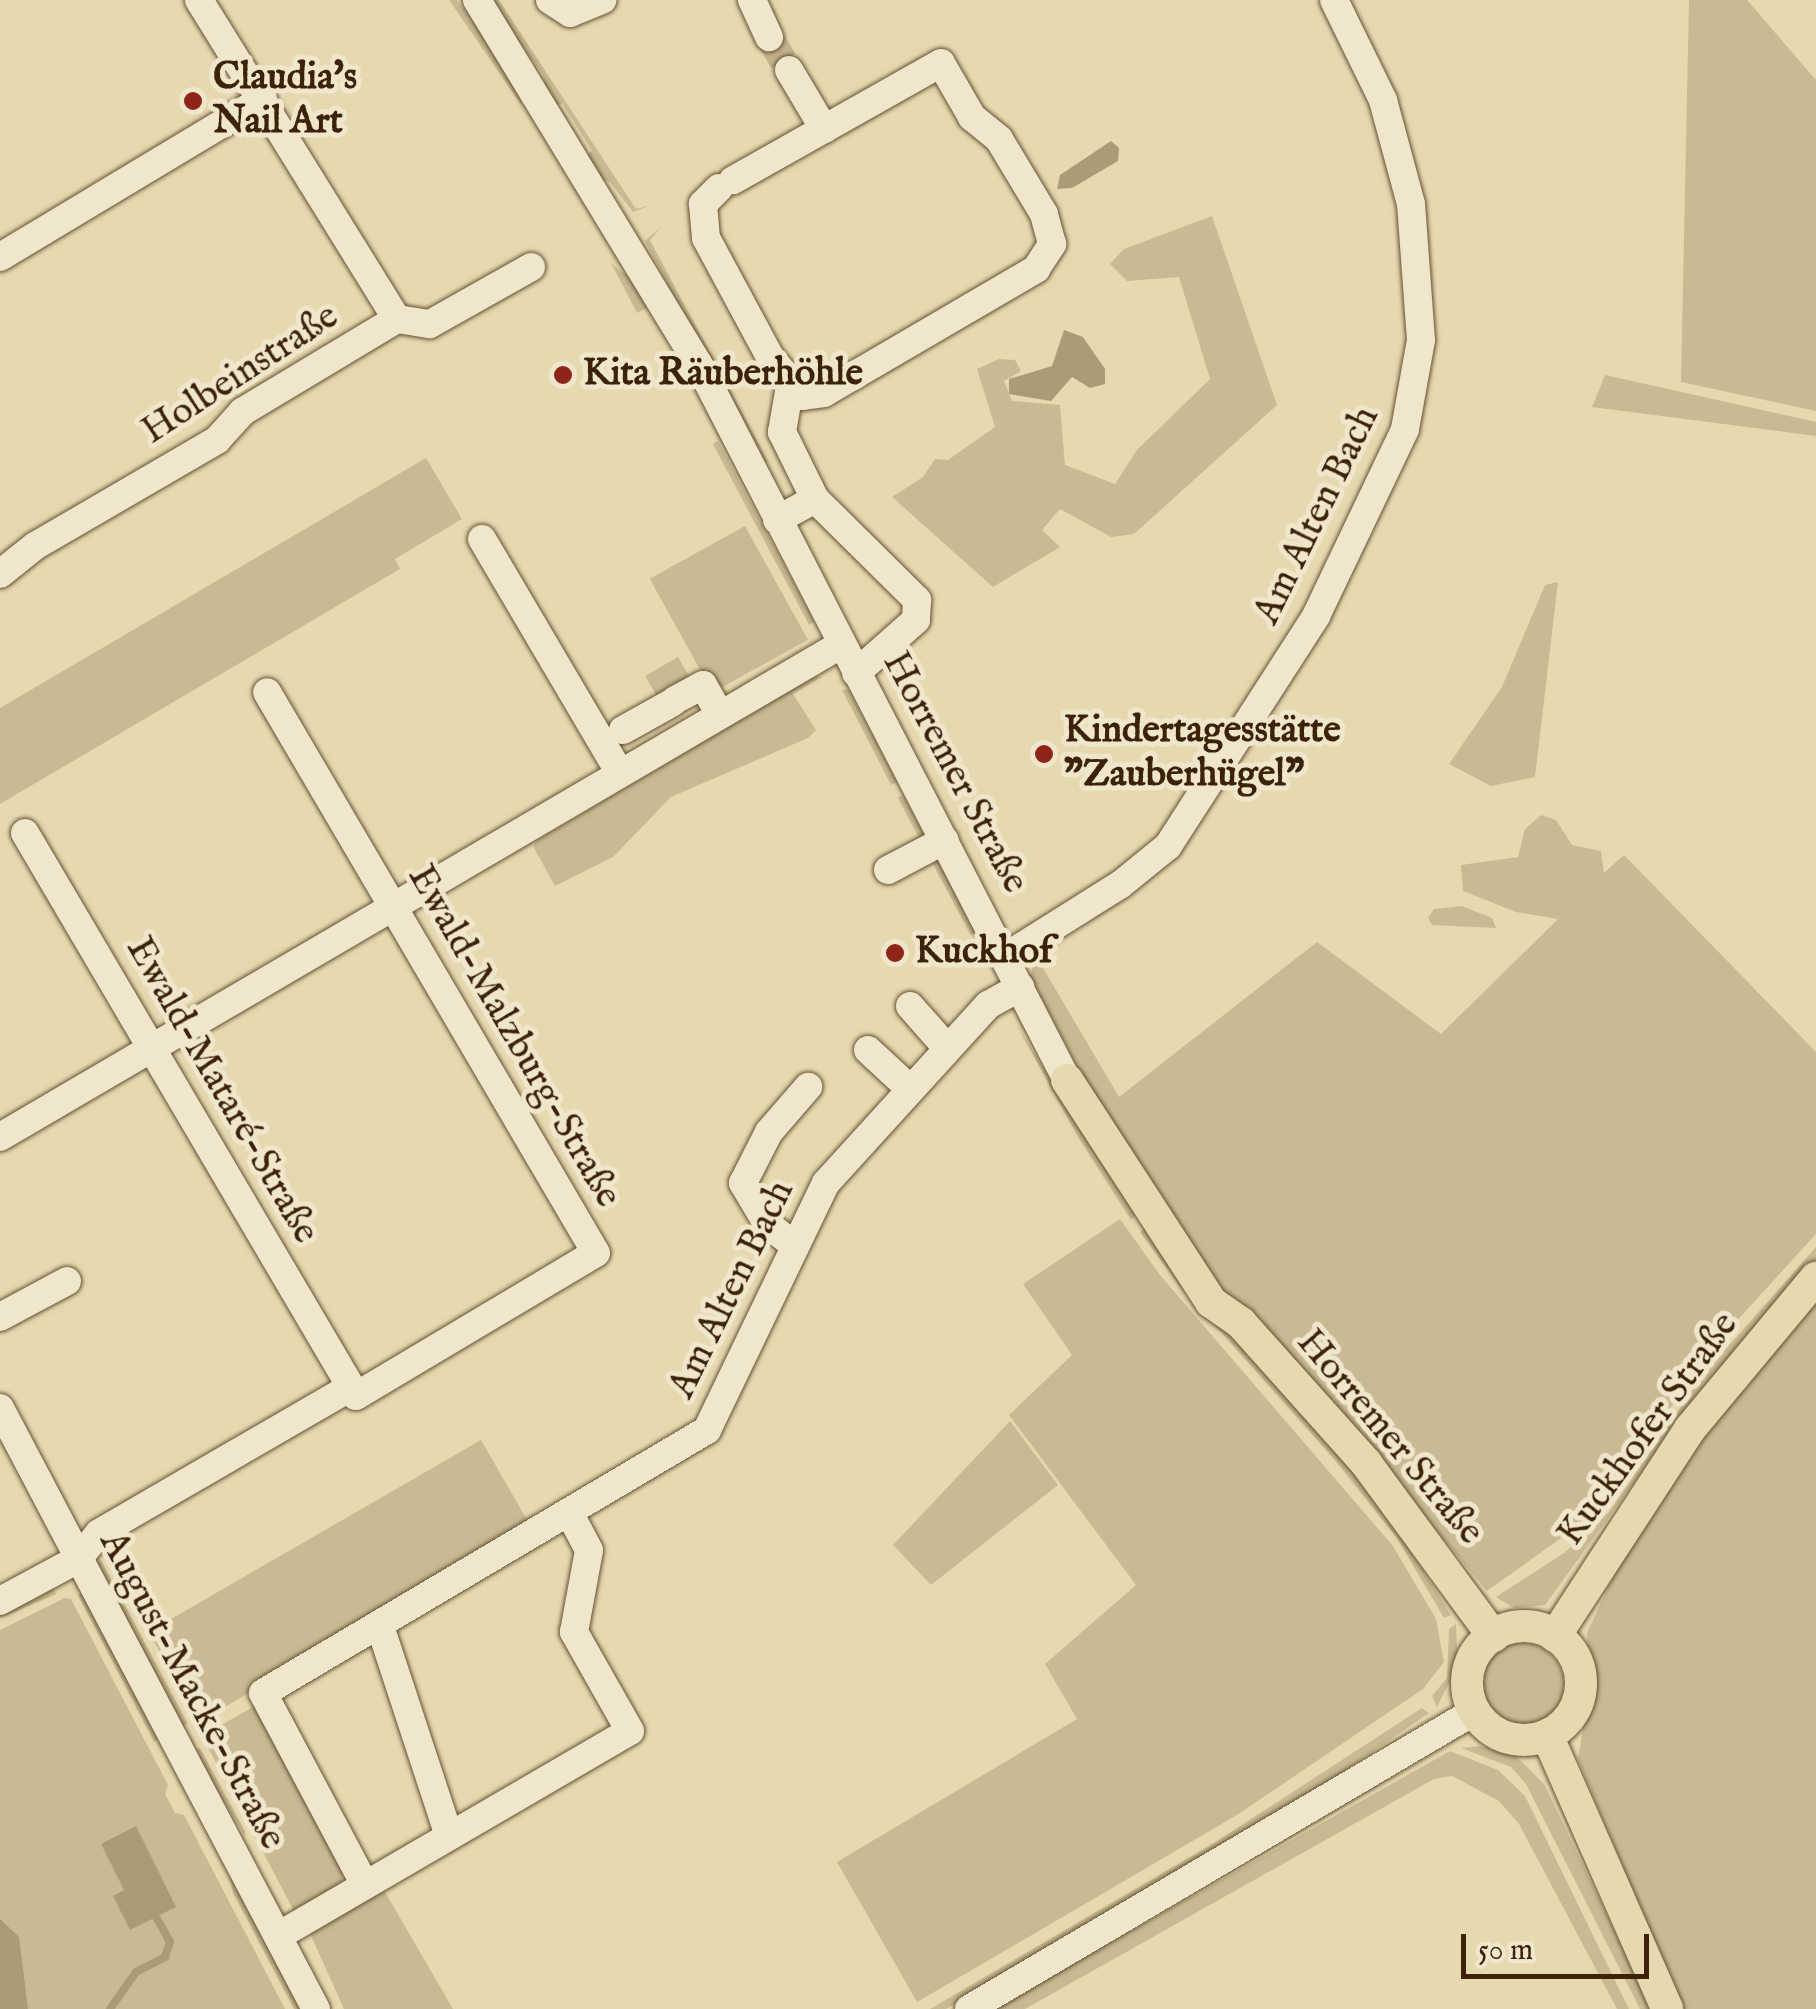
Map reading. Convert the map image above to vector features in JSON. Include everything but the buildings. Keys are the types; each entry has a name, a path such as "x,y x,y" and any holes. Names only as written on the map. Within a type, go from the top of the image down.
{"main road":[{"name":"Horremer Straße","path":"1068,1080 1211,1302 1241,1323 1375,1474 1492,1636"},
{"name":"Kuckhofer Straße","path":"1555,1636 1690,1429 1816,1278"},
{"path":"1524,1626 1555,1636 1578,1664 1581,1688 1567,1721 1547,1735 1506,1737 1475,1711 1469,1670 1492,1636 1524,1626"},
{"path":"1547,1735 1667,2009"}],"street":[{"path":"199,0 397,319"},
{"name":"Horremer Straße","path":"477,0 530,79 539,111 656,288 1068,1080"},
{"path":"550,0 570,12 602,0"},
{"path":"752,0 769,37"},
{"name":"Am Alten Bach","path":"1005,957 1146,866 1186,821 1338,575 1410,416 1421,340 1412,204 1384,100 1334,0"},
{"path":"941,62 972,117 1000,139 1044,214 1052,244 1041,265 824,393 803,396 790,386 706,238 703,204 726,184 824,129 941,62"},
{"path":"789,70 824,129"},
{"path":"0,257 263,99"},
{"name":"Holbeinstraße","path":"0,574 35,546 217,440 242,412 397,319 430,324 531,267"},
{"path":"790,386 782,432 814,500 917,600 916,620 856,673"},
{"path":"777,520 814,500"},
{"path":"482,539 619,772"},
{"path":"0,1137 842,644"},
{"path":"664,746 635,723 703,684 719,713"},
{"name":"Ewald-Malzburg-Straße","path":"0,1601 78,1559 99,1533 351,1388 356,1396 596,1253 267,692"},
{"name":"Ewald-Mataré-Straße","path":"25,833 351,1388"},
{"path":"888,870 945,840"},
{"name":"Am Alten Bach","path":"365,1885 263,1694 570,1516 716,1420 826,1183 988,1005 1020,987"},
{"path":"910,1006 948,1048"},
{"path":"868,1050 910,1088"},
{"path":"794,1245 768,1225 744,1183 760,1146 808,1087"},
{"path":"0,1316 67,1281"},
{"name":"August-Macke-Straße","path":"0,1408 316,2009"},
{"path":"278,1936 630,1730 574,1632 589,1550 570,1516"},
{"path":"380,1626 449,1836"},
{"path":"969,2009 1475,1711"}],"shaded area":[{"path":"449,0 457,0 499,57 519,88 522,106"},
{"path":"489,0 499,0 636,209 651,205 633,212 610,182 590,175 578,160 592,151 562,103 549,111 543,75"},
{"path":"1689,0 1747,0 1816,80 1816,411 1681,382"},
{"path":"1111,141 1119,148 1118,161 1072,188 1057,189 1060,175"},
{"path":"1212,216 1277,405 1134,534 1111,537 1060,509 1042,530 1060,547 993,587 892,497 923,477 935,459 948,460 995,427 977,369 999,359 1015,360 1021,371 1004,381 1012,401 1060,405 1065,465 1115,484 1137,450 1210,379 1179,277 1127,281 1110,264 1124,249"},
{"path":"662,226 650,240 768,461 762,464 645,241"},
{"path":"611,263 644,289 654,304 637,313"},
{"path":"1064,330 1083,337 1105,369 1105,384 1090,388 1072,377 1051,401 1009,394 1009,379 1052,366"},
{"path":"1605,375 1816,422 1816,436 1592,407"},
{"path":"718,441 814,622 809,625 713,444"},
{"path":"426,458 462,519 395,559 400,569 0,804 0,708"},
{"path":"745,526 808,640 713,693 650,579"},
{"path":"1558,582 1535,777 1491,786 1449,764 1502,687 1545,585"},
{"path":"678,657 690,678 657,697 645,676"},
{"path":"812,677 822,677 793,694 816,730 808,738 671,797 613,857 555,886 533,846 538,840"},
{"path":"848,689 897,782 891,785 842,690"},
{"path":"903,795 976,933 971,936 898,798"},
{"path":"1541,815 1556,820 1572,845 1601,851 1604,873 1624,855 1816,1052 1816,1234 1722,1337 1592,1516 1487,1591 1320,1391 1225,1307 1111,1131 1030,976 1036,956 1119,1097 1317,942 1441,1034 1558,919 1516,912 1463,891 1461,865 1518,857 1525,829"},
{"path":"1462,906 1492,918 1496,928 1432,925 1428,918 1434,909"},
{"path":"1016,1024 1136,1215 1131,1220 1078,1137"},
{"path":"1120,1219 1160,1275 1393,1546 1436,1619 1444,1662 1423,1689 1237,1815 917,2002 837,1862 1077,1719 1045,1664 1136,1585 1009,1415 1072,1355 1023,1284"},
{"path":"1146,1228 1387,1513 1451,1615 1444,1618 1397,1538 1333,1458 1180,1286 1140,1232"},
{"path":"1816,1247 1816,1260 1707,1382 1545,1605 1514,1608 1496,1597 1564,1553 1609,1512 1701,1377"},
{"path":"1816,1302 1816,2009 1682,2009 1578,1759 1589,1695 1587,1633 1619,1564 1726,1401"},
{"path":"1010,1421 1058,1485 931,1585 893,1545"},
{"path":"481,1440 532,1529 200,1721 148,1632"},
{"path":"101,1560 188,1723 182,1727 95,1563"},
{"path":"53,1587 56,1594 1,1618 0,1609"},
{"path":"85,1592 162,1738 154,1742 78,1595"},
{"path":"65,1598 71,1599 168,1785 165,1794 175,1813 184,1815 285,2009 0,2009 0,1630"},
{"path":"1456,1624 1458,1665 1437,1707 1432,1696 1447,1678 1449,1629"},
{"path":"1522,1643 1538,1646 1552,1655 1561,1669 1561,1701 1552,1715 1538,1724 1522,1727 1506,1724 1492,1715 1483,1701 1480,1685 1483,1669 1492,1655 1506,1646"},
{"path":"258,1704 344,1869 341,1884 295,1913 202,1736"},
{"path":"1422,1708 1429,1713 1317,1790 946,2009 930,2009 1214,1843"},
{"path":"1481,1746 1516,1756 1544,1784 1652,2009 1640,2009 1526,1784 1511,1767 1461,1748"},
{"path":"200,1748 245,1831 245,1836 193,1752"},
{"path":"1450,1751 1498,1770 1525,1796 1629,2009 1617,2009 1519,1824 1499,1801 1452,1776 1434,1779 1025,2009 993,2009"},
{"path":"136,1826 176,1907 130,1930 113,1896 124,1890 101,1844"},
{"path":"229,1872 302,2009 294,2009 233,1893"},
{"path":"381,1885 453,2009 344,2009 308,1929"},
{"path":"0,1919 19,1937 28,2009 0,2009"}],"waterway":[{"path":"110,2009 136,1972 165,1957 170,1942 156,1917"}],"tunnel":[{"path":"769,37 789,70"}],"place":[{"name":"Claudia's Nail Art","path":"193,101"},
{"name":"Kita Räuberhöhle","path":"563,375"},
{"name":"Kindertagesstätte \"Zauberhügel\"","path":"1044,754"},
{"name":"Kuckhof","path":"895,953"}]}
